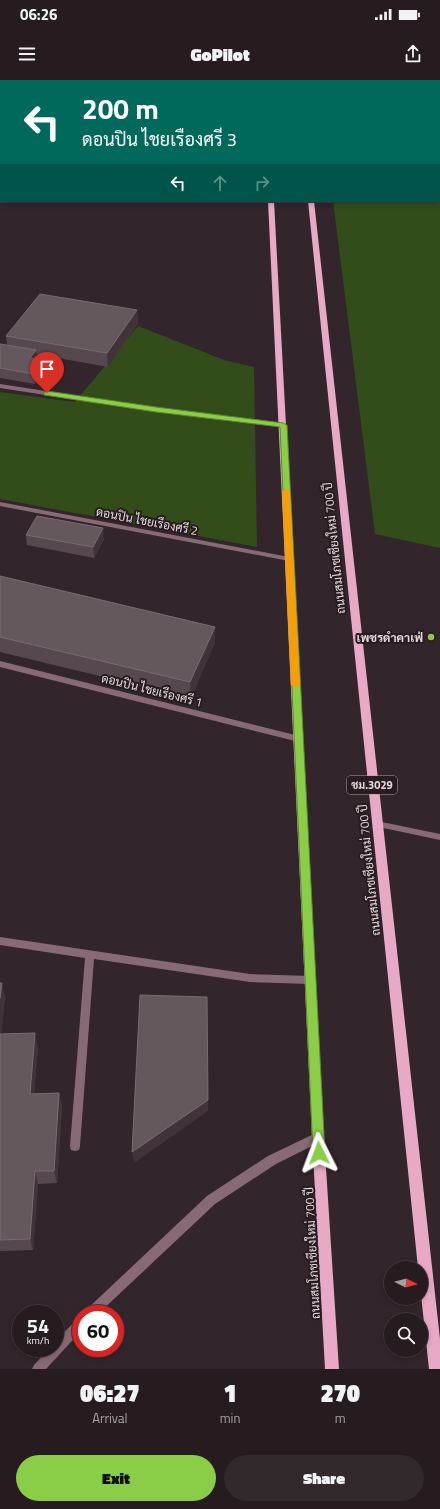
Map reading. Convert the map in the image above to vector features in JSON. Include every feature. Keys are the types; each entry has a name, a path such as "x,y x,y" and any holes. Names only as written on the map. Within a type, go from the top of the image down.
{"main road":[{"name":"ถนนสมโภชเชียงใหม่ 700 ปี","path":"271,202 318,1137 332,1369"},
{"name":"ถนนสมโภชเชียงใหม่ 700 ปี","path":"311,202 377,824 437,1362"}],"street":[{"path":"0,386 156,410 283,425"},
{"name":"ดอนปิน ไชยเรืองศรี 2","path":"0,504 289,559"},
{"name":"ดอนปิน ไชยเรืองศรี 1","path":"0,664 299,739"},
{"path":"377,824 440,837"},
{"path":"0,941 250,978 310,980"},
{"path":"75,1146 90,955"},
{"path":"100,1305 211,1200 272,1160 318,1137"},
{"path":"38,1369 72,1333"}],"green space":[{"path":"333,202 440,202 440,548 375,534"},
{"path":"138,326 224,360 254,367 257,547 0,499 0,392 75,402"}],"building":[{"path":"40,294 137,310 107,353 6,336"},
{"path":"0,344 36,350 30,358 44,361 34,374 0,368"},
{"path":"37,516 103,528 93,547 26,535"},
{"path":"0,576 215,627 190,682 0,637"},
{"path":"0,983 2,983 0,998"},
{"path":"140,995 207,997 208,1100 132,1152"},
{"path":"35,1033 30,1094 59,1093 54,1171 35,1171 30,1239 0,1240 0,1034"}],"slow traffic":[{"path":"286,491 296,685"}],"place":[{"name":"เพชรดำคาเฟ่","path":"431,637"}],"route":[{"path":"47,393 156,410 283,425 319,1153"}]}
